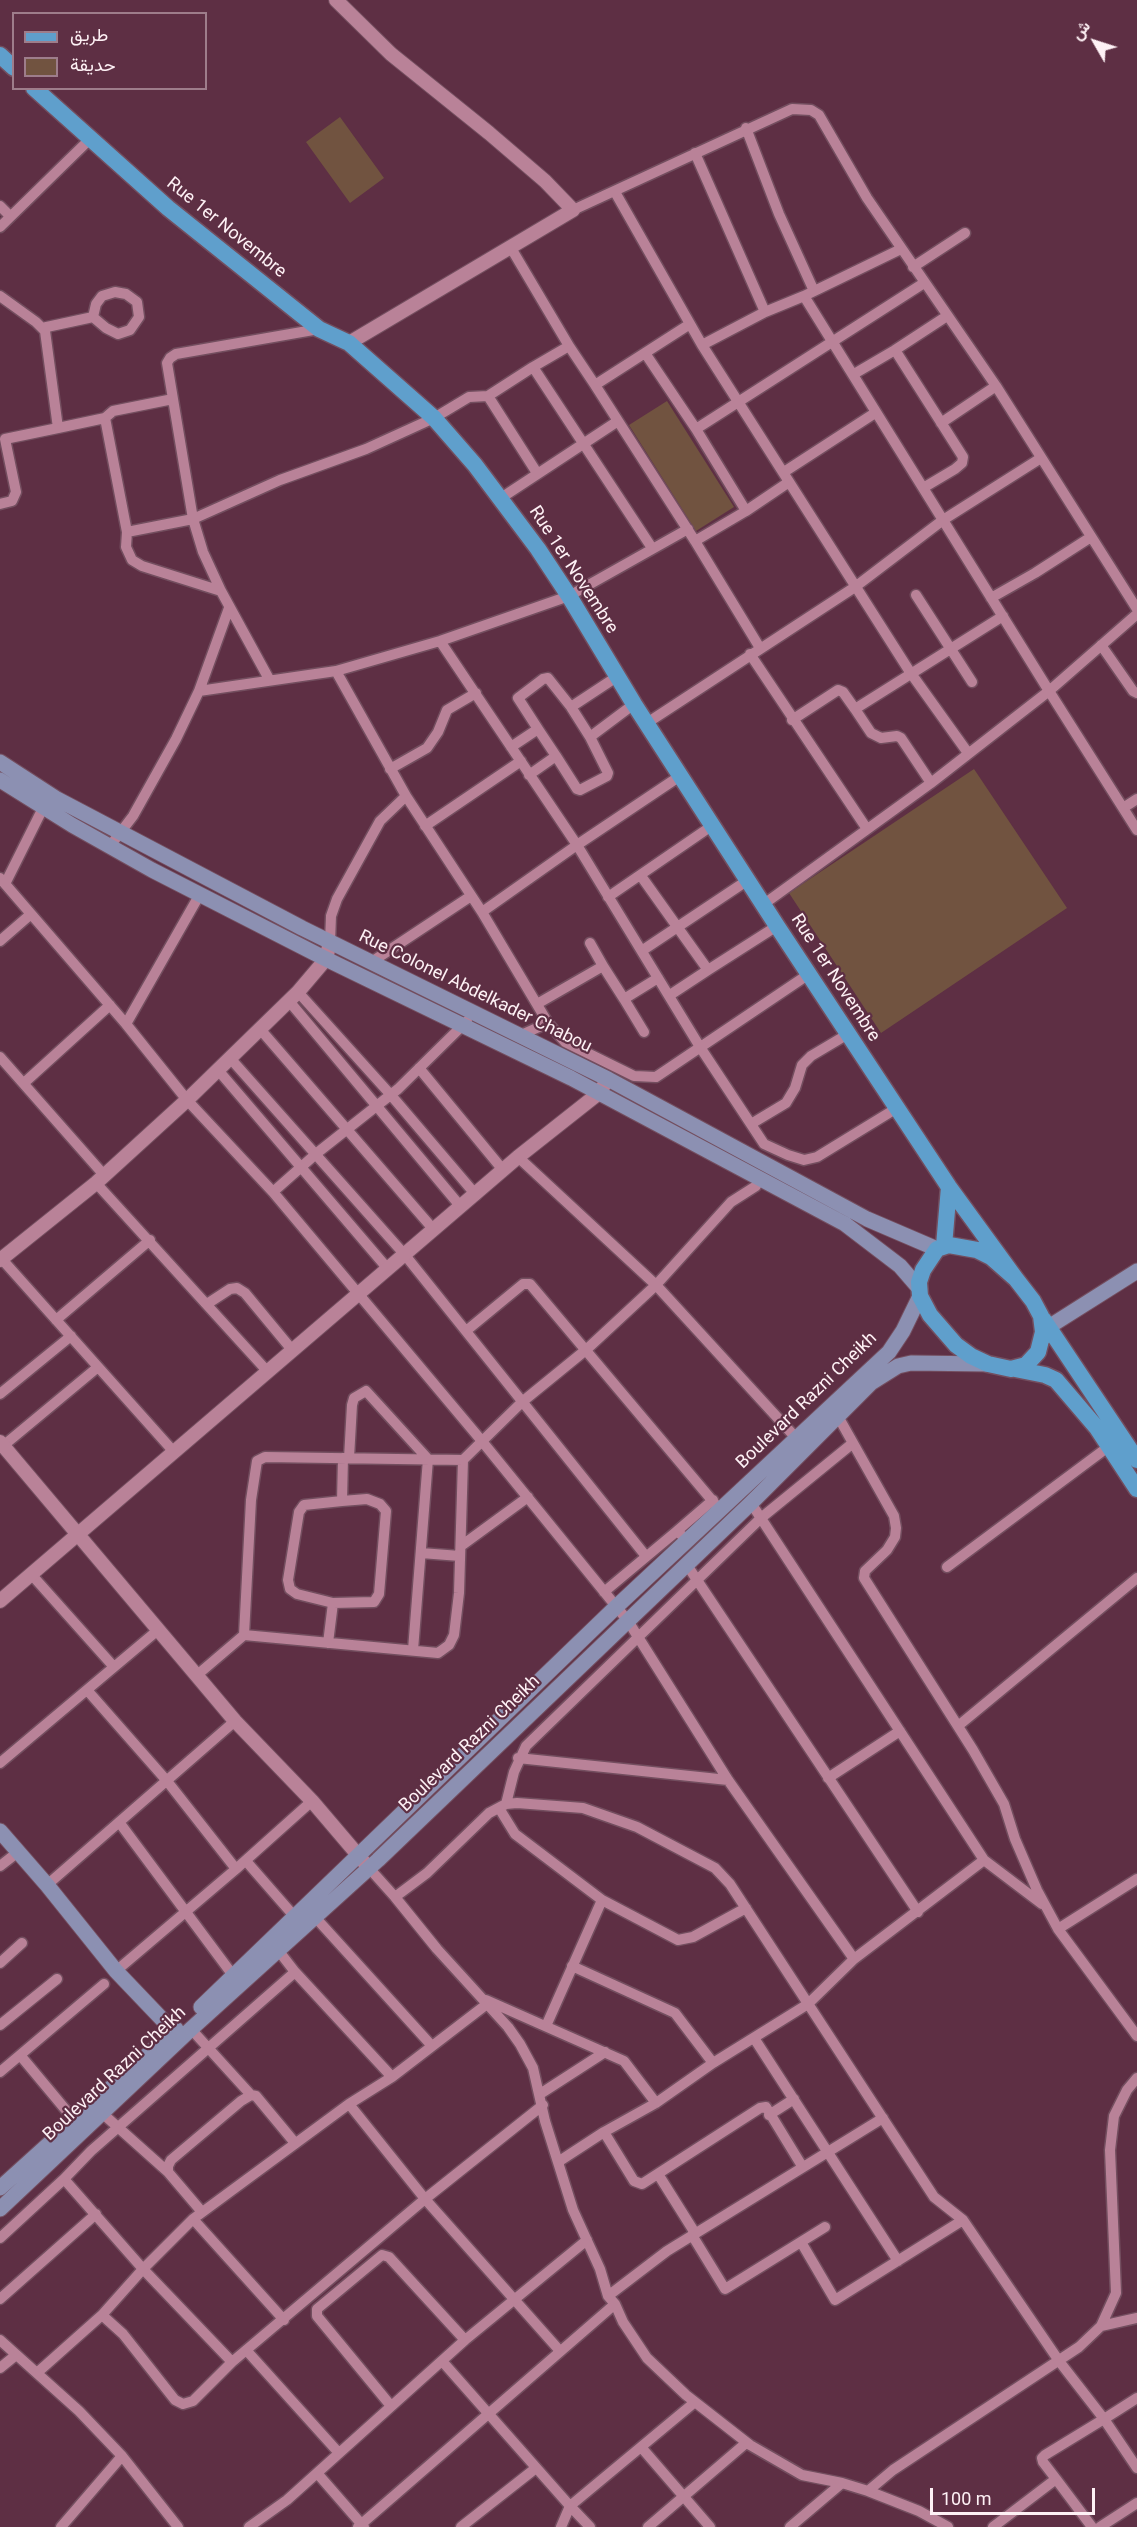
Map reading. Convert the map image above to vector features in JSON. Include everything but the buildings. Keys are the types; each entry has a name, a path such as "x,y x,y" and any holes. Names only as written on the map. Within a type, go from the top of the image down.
{"main road":[{"path":"0,55 12,66"},
{"name":"Rue 1er Novembre","path":"36,90 168,208 319,329 349,343 434,418 501,498 569,596 634,705 848,1034 950,1187 1016,1279"},
{"name":"Rue Colonel Abdelkader Chabou","path":"0,762 57,800 370,963 474,1011 608,1079 867,1219 941,1248"},
{"name":"Rue Colonel Abdelkader Chabou","path":"0,780 43,808 200,894 463,1027 599,1092 845,1224 900,1266 920,1292"},
{"path":"950,1187 941,1248 922,1270 920,1292 941,1330 956,1345 988,1364 1045,1375 1056,1380 1097,1428 1137,1489"},
{"path":"941,1248 961,1245 978,1250 991,1257 1016,1279 1043,1328 1137,1460"},
{"path":"1011,1369 1026,1365 1033,1360 1043,1328 1137,1271"},
{"name":"Boulevard Razni Cheikh","path":"0,2209 102,2113 182,2033 232,1974 294,1916 364,1862 628,1621 751,1503 889,1352 903,1331 920,1292"},
{"name":"Boulevard Razni Cheikh","path":"0,2188 75,2121 182,2033 315,1917 364,1862 616,1607 682,1536 717,1505 797,1439 871,1383 898,1366 934,1362 988,1364"},
{"path":"0,1831 116,1971 182,2033"}],"street":[{"path":"336,0 391,54 489,133 573,210"},
{"path":"349,343 573,210 746,128 792,109 811,110 819,115 867,198 996,386 1137,609"},
{"path":"746,128 809,293 834,342 875,413 1137,830"},
{"path":"0,227 91,138"},
{"path":"695,153 765,312"},
{"path":"615,192 702,345 910,672 968,753"},
{"path":"0,206 10,216"},
{"path":"913,267 965,233"},
{"path":"511,248 569,346 695,541 760,648"},
{"path":"702,345 765,312 901,249"},
{"path":"696,429 924,283"},
{"path":"115,292 126,294 137,302 139,317 130,330 118,334 93,317 96,304 102,296 115,292"},
{"path":"0,296 42,328 58,428"},
{"path":"854,374 947,316"},
{"path":"42,328 93,317"},
{"path":"595,385 690,324"},
{"path":"269,680 220,591 203,552 193,519 168,363 170,358 176,354 319,329"},
{"path":"127,532 193,519 280,480 366,448 434,418 469,397 488,396 569,346"},
{"path":"895,350 963,461 955,469 923,488"},
{"path":"645,353 696,429 746,511"},
{"path":"533,367 652,548"},
{"path":"941,423 996,386"},
{"path":"488,396 537,473"},
{"path":"0,504 12,501 16,492 5,439 105,418 113,411 173,399"},
{"path":"695,541 746,511 787,477 875,413"},
{"path":"105,418 127,532 126,547 132,560 174,578 220,591"},
{"path":"501,498 618,421"},
{"path":"647,723 855,587 943,520 1041,458"},
{"path":"199,691 336,671 440,641 569,596 687,529"},
{"path":"992,598 1091,537"},
{"path":"916,595 972,682"},
{"path":"110,846 133,816 176,739 199,691 230,608"},
{"path":"764,904 931,783 1049,691 1137,614"},
{"path":"855,709 1003,615"},
{"path":"440,641 577,845 700,1047 764,1144 804,1160 817,1158 897,1108"},
{"path":"1101,645 1133,691 1137,693"},
{"path":"750,654 867,829"},
{"path":"336,671 406,796 482,912 548,1023 565,1042 640,1078 656,1077 809,974"},
{"path":"571,706 618,676"},
{"path":"548,678 552,680 571,706 590,737 607,769 607,776 580,790 577,789 538,729 518,698 548,678"},
{"path":"792,720 838,690 843,692 871,733 881,738 897,736 901,738 931,783"},
{"path":"390,769 427,748 438,732 447,710 476,693"},
{"path":"590,737 634,705"},
{"path":"511,747 538,729"},
{"path":"529,775 556,756"},
{"path":"425,826 521,761"},
{"path":"482,912 680,776"},
{"path":"174,1452 1,1259 100,1179 187,1100 293,996 326,959 330,942 331,916 337,899 380,821 406,796"},
{"path":"1123,808 1137,799"},
{"path":"43,808 3,881 126,1024 187,1100 273,1192 481,1440 628,1621 728,1780 854,1959"},
{"path":"608,897 713,825"},
{"path":"641,876 708,970"},
{"path":"643,950 748,880"},
{"path":"126,1024 200,894"},
{"path":"370,963 471,896"},
{"path":"0,941 31,914"},
{"path":"670,995 777,926"},
{"path":"590,944 644,1032"},
{"path":"537,1004 603,966"},
{"path":"624,999 658,978"},
{"path":"293,996 390,1094 476,1195"},
{"path":"293,996 376,1105 461,1208"},
{"path":"24,1083 110,1005"},
{"path":"273,1192 419,1068 463,1027 474,1011"},
{"path":"520,1035 548,1023"},
{"path":"260,1029 434,1230"},
{"path":"751,1124 786,1103 795,1088 798,1073 811,1056 848,1034"},
{"path":"0,1057 24,1083 150,1240 268,1372"},
{"path":"230,1058 317,1153 405,1255 645,1555"},
{"path":"419,1068 503,1170"},
{"path":"218,1070 388,1269"},
{"path":"0,1601 518,1157 599,1092 608,1079"},
{"path":"518,1157 657,1285 797,1439"},
{"path":"196,1676 244,1635 438,1653 449,1645 454,1635 459,1593 463,1460 522,1402 587,1349 657,1285 731,1202 756,1186 759,1177"},
{"path":"56,1320 150,1240"},
{"path":"466,1331 523,1284 530,1284 717,1505"},
{"path":"207,1304 230,1289 237,1288 245,1293 292,1351"},
{"path":"0,1394 71,1336"},
{"path":"98,1367 2,1444 196,1676 235,1721 312,1801 520,2043 533,2068 545,2121 573,2210 612,2300 623,2322 647,2358 695,2402 746,2443 783,2466 801,2475 868,2491 919,2511 948,2527"},
{"path":"342,1501 352,1405 354,1398 366,1391 428,1459 413,1650"},
{"path":"835,1410 894,1516 896,1528 887,1550 865,1571 864,1578 1004,1804 1015,1839 1058,1929 1137,2036"},
{"path":"746,1908 693,1937 678,1940 602,1900 515,1834 503,1806 518,1758 526,1746 761,1518 853,1443"},
{"path":"947,1568 1108,1447"},
{"path":"244,1635 251,1500 257,1461 265,1457 463,1460"},
{"path":"421,1553 460,1551 528,1497"},
{"path":"367,1499 380,1504 386,1511 379,1594 374,1602 333,1603 297,1594 290,1589 288,1580 299,1512 304,1505 342,1501 367,1499"},
{"path":"751,1503 984,1860 1046,1907"},
{"path":"604,1592 645,1555 682,1536"},
{"path":"687,1565 918,1912"},
{"path":"31,1574 114,1667"},
{"path":"957,1726 1137,1578"},
{"path":"328,1643 333,1603"},
{"path":"0,1763 158,1630"},
{"path":"87,1690 166,1781 236,1869"},
{"path":"47,1885 235,1721"},
{"path":"828,1778 900,1731"},
{"path":"518,1758 728,1780"},
{"path":"116,1971 246,1861 312,1801"},
{"path":"395,1897 420,1880 476,1824 503,1806 517,1803 583,1808 637,1827 716,1868 746,1908 934,2197 963,2220 1059,2361 1104,2419 1137,2468"},
{"path":"119,1822 232,1974"},
{"path":"0,1866 18,1852"},
{"path":"558,2162 604,2132 656,2103 713,2063 808,2004 854,1959 984,1860"},
{"path":"246,1861 294,1916"},
{"path":"1058,1929 1137,1879"},
{"path":"546,2026 602,1900"},
{"path":"315,1917 432,2046"},
{"path":"0,1963 22,1943"},
{"path":"278,1950 295,1972 392,2077"},
{"path":"572,1966 675,2013 713,2063"},
{"path":"0,2238 64,2179 82,2158 295,1972"},
{"path":"0,2025 57,1979"},
{"path":"0,2072 104,1984"},
{"path":"485,2001 624,2061 656,2103"},
{"path":"38,2372 102,2315 143,2269 193,2219 349,2104 392,2077 485,2001"},
{"path":"182,2033 206,2048 251,2095 260,2100 295,2143"},
{"path":"754,2038 898,2261"},
{"path":"102,2315 123,2334 175,2400 183,2404 194,2401 232,2362 542,2100 605,2052"},
{"path":"20,2055 75,2121"},
{"path":"868,2491 893,2470 1079,2347 1101,2326 1116,2293 1110,2150 1114,2116 1127,2090 1137,2078"},
{"path":"168,2172 171,2160 251,2095"},
{"path":"769,2115 794,2099"},
{"path":"349,2104 425,2199 560,2351"},
{"path":"604,2132 637,2183 642,2184 760,2108 766,2107 802,2166"},
{"path":"102,2113 168,2172 202,2212"},
{"path":"317,2473 361,2526 560,2351 667,2251 883,2118"},
{"path":"658,2174 725,2289 825,2227"},
{"path":"64,2179 143,2269 232,2362"},
{"path":"0,2299 96,2214"},
{"path":"193,2219 284,2320"},
{"path":"801,2242 835,2300 963,2220"},
{"path":"249,2527 287,2500 465,2340 587,2240"},
{"path":"392,2406 317,2316 317,2308 382,2255 389,2257 465,2340"},
{"path":"1101,2326 1137,2319"},
{"path":"0,2340 38,2372 122,2456 178,2527"},
{"path":"247,2350 338,2452"},
{"path":"0,2368 16,2355"},
{"path":"442,2361 590,2527"},
{"path":"1092,2527 1042,2458 1137,2398"},
{"path":"561,2527 570,2506 695,2402"},
{"path":"648,2527 746,2443"},
{"path":"641,2447 710,2527"},
{"path":"61,2527 122,2456"},
{"path":"467,2525 536,2468"},
{"path":"993,2527 1056,2479"},
{"path":"790,2527 842,2484"},
{"path":"1100,2527 1137,2503"}],"green space":[{"path":"340,117 384,178 350,203 306,142"},
{"path":"667,401 734,507 696,531 629,425"},
{"path":"974,769 1067,908 881,1033 789,893"}]}
